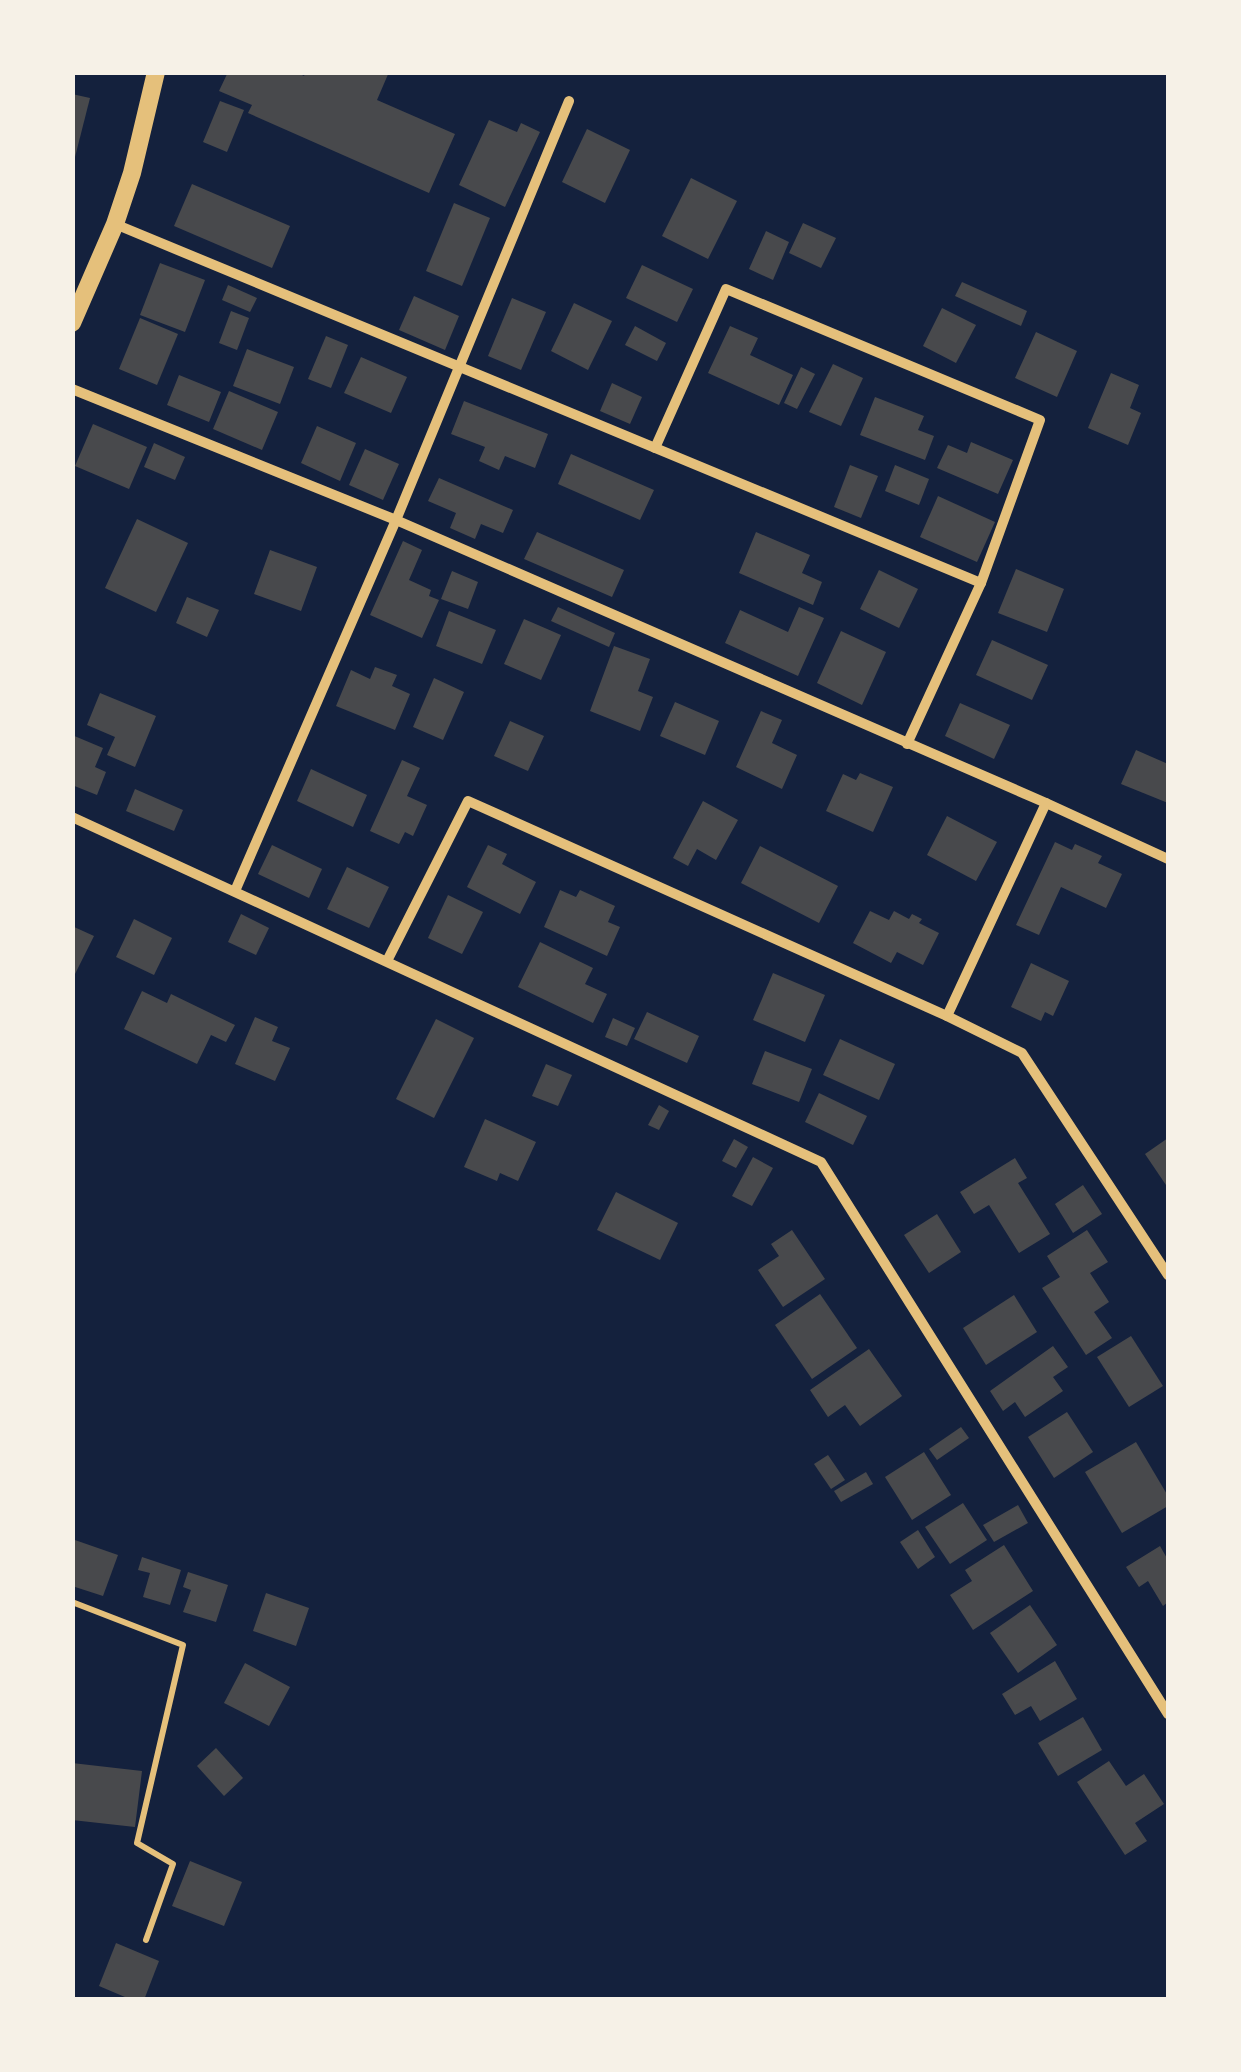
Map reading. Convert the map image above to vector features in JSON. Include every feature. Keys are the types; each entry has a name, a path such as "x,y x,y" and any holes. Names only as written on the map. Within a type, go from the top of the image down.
{"main road":[{"path":"72,323 115,224 132,173 156,72"}],"street":[{"path":"236,892 570,101"},
{"path":"115,224 981,583"},
{"path":"655,448 726,289 1040,420 981,583 907,744"},
{"path":"72,389 396,520 1168,860"},
{"path":"387,961 468,801 1022,1053 1168,1274"},
{"path":"947,1016 1046,803"},
{"path":"72,817 821,1162 1168,1714"}],"lane":[{"path":"72,1602 183,1645 138,1843 173,1864 146,1940"}],"building":[{"path":"228,72 296,72 304,76 306,72 389,72 377,100 455,134 429,193 248,113 252,105 219,91"},
{"path":"72,94 90,98 74,161 72,161"},
{"path":"220,101 244,110 227,152 203,142"},
{"path":"489,120 517,132 521,123 540,132 505,207 459,185"},
{"path":"587,129 630,150 605,203 562,182"},
{"path":"691,178 737,201 708,259 662,236"},
{"path":"192,184 290,226 272,268 174,226"},
{"path":"454,203 490,218 462,286 426,271"},
{"path":"803,223 836,238 821,268 789,253"},
{"path":"766,231 789,242 773,280 749,269"},
{"path":"160,263 205,280 185,332 140,315"},
{"path":"642,265 693,289 677,322 626,298"},
{"path":"962,282 1027,311 1021,326 955,296"},
{"path":"228,285 257,298 250,312 222,300"},
{"path":"414,296 459,316 445,350 399,330"},
{"path":"512,298 546,312 521,370 488,356"},
{"path":"574,303 612,321 588,370 551,351"},
{"path":"942,308 976,325 956,363 923,346"},
{"path":"231,311 249,318 237,350 219,343"},
{"path":"140,318 178,334 157,385 119,369"},
{"path":"635,326 666,343 657,361 625,345"},
{"path":"730,326 758,338 750,355 793,375 779,405 708,373"},
{"path":"1036,332 1077,351 1057,397 1015,378"},
{"path":"326,336 348,345 331,388 308,379"},
{"path":"247,349 294,367 280,404 233,386"},
{"path":"361,357 407,377 391,413 344,393"},
{"path":"833,364 863,378 841,426 809,412"},
{"path":"801,367 815,374 797,409 784,403"},
{"path":"1111,373 1139,385 1130,408 1141,413 1128,445 1088,428"},
{"path":"179,375 221,392 209,422 167,405"},
{"path":"612,383 642,397 630,424 600,411"},
{"path":"229,391 278,412 262,450 213,429"},
{"path":"875,397 924,416 918,430 934,436 925,460 860,435"},
{"path":"464,401 548,434 535,468 505,456 499,470 479,461 485,447 451,434"},
{"path":"93,424 147,447 129,489 75,466"},
{"path":"317,426 356,443 340,481 301,463"},
{"path":"971,442 1013,460 998,494 937,468 948,445 967,453"},
{"path":"154,443 185,457 175,480 144,467"},
{"path":"365,449 399,464 383,500 349,485"},
{"path":"571,454 654,490 640,520 558,484"},
{"path":"850,465 878,476 861,518 834,507"},
{"path":"895,465 929,479 919,505 885,491"},
{"path":"439,478 513,510 503,533 481,524 475,539 450,528 456,513 428,501"},
{"path":"938,496 995,522 977,562 920,537"},
{"path":"137,519 188,543 156,612 105,588"},
{"path":"537,532 624,570 612,597 524,559"},
{"path":"756,532 810,555 802,573 822,582 813,605 739,573"},
{"path":"403,541 422,550 409,580 431,590 429,596 439,600 422,638 370,615"},
{"path":"270,550 317,567 301,611 254,594"},
{"path":"1016,569 1064,589 1047,632 998,613"},
{"path":"879,570 918,589 899,628 860,609"},
{"path":"452,571 478,582 468,609 441,599"},
{"path":"187,597 219,610 207,637 176,623"},
{"path":"558,607 615,633 609,647 551,621"},
{"path":"799,607 824,618 798,676 725,643 740,610 788,632"},
{"path":"449,611 496,630 482,664 436,646"},
{"path":"524,619 561,635 541,680 504,664"},
{"path":"841,631 886,652 862,705 817,683"},
{"path":"992,640 1048,665 1032,700 976,675"},
{"path":"614,646 650,659 638,691 653,697 640,731 590,711"},
{"path":"375,667 397,675 392,686 410,694 395,730 336,706 351,670 370,679"},
{"path":"434,678 464,692 443,740 413,727"},
{"path":"100,693 156,716 135,767 107,755 115,737 87,725"},
{"path":"675,702 719,721 705,755 660,736"},
{"path":"960,703 1010,725 994,759 945,736"},
{"path":"761,711 782,720 772,743 797,755 782,789 736,767"},
{"path":"510,721 544,736 528,771 494,756"},
{"path":"72,735 103,748 95,767 106,772 97,795 72,785"},
{"path":"1136,750 1168,764 1168,803 1121,784"},
{"path":"402,760 420,768 407,796 427,805 413,836 405,832 399,844 370,831"},
{"path":"311,769 367,795 353,827 297,801"},
{"path":"860,773 893,787 873,832 826,811 843,774 856,780"},
{"path":"135,789 183,810 174,831 126,811"},
{"path":"703,801 738,820 716,860 697,849 688,866 673,858"},
{"path":"947,816 997,842 976,881 927,855"},
{"path":"1055,842 1072,850 1075,844 1102,856 1098,863 1122,874 1106,908 1061,887 1039,935 1016,925"},
{"path":"272,845 322,869 309,898 258,874"},
{"path":"488,845 507,854 502,864 536,882 520,914 467,887"},
{"path":"760,846 838,886 819,923 741,883"},
{"path":"347,867 389,887 369,928 327,909"},
{"path":"560,890 576,897 580,890 615,906 608,922 620,927 607,956 544,927"},
{"path":"448,895 483,912 462,954 428,938"},
{"path":"870,911 889,920 894,911 909,919 912,914 922,919 919,923 939,933 923,965 897,952 891,963 853,943"},
{"path":"241,914 269,928 256,955 228,942"},
{"path":"134,919 172,938 154,975 116,957"},
{"path":"72,926 94,936 72,980"},
{"path":"540,942 593,968 585,984 607,994 593,1023 518,987"},
{"path":"1031,963 1069,981 1053,1016 1045,1012 1041,1021 1011,1007"},
{"path":"773,973 825,995 805,1042 753,1020"},
{"path":"142,991 167,1003 171,994 235,1025 226,1042 211,1035 197,1064 124,1029"},
{"path":"647,1012 699,1036 687,1063 634,1039"},
{"path":"255,1017 278,1027 272,1041 290,1048 275,1081 235,1064"},
{"path":"613,1018 635,1028 627,1046 605,1037"},
{"path":"436,1019 474,1038 434,1118 396,1099"},
{"path":"840,1039 895,1064 879,1100 823,1075"},
{"path":"765,1051 812,1069 799,1102 752,1084"},
{"path":"546,1064 572,1075 558,1106 532,1096"},
{"path":"819,1093 867,1116 853,1145 805,1122"},
{"path":"659,1105 669,1111 659,1130 648,1125"},
{"path":"485,1119 536,1142 518,1181 500,1173 497,1181 464,1167"},
{"path":"1168,1138 1168,1188 1145,1154"},
{"path":"734,1139 748,1147 736,1168 722,1161"},
{"path":"753,1157 773,1168 752,1206 732,1196"},
{"path":"1015,1158 1027,1178 1018,1183 1050,1234 1019,1253 989,1205 974,1214 960,1192"},
{"path":"1083,1185 1102,1214 1073,1233 1055,1204"},
{"path":"616,1192 678,1223 660,1260 597,1230"},
{"path":"937,1214 961,1252 929,1273 904,1235"},
{"path":"792,1230 825,1279 783,1307 758,1270 779,1256 771,1244"},
{"path":"1087,1230 1108,1262 1090,1273 1109,1302 1094,1312 1112,1338 1086,1355 1042,1288 1060,1277 1047,1256"},
{"path":"820,1294 857,1348 812,1379 775,1325"},
{"path":"1014,1295 1037,1332 986,1365 963,1328"},
{"path":"1131,1336 1163,1386 1129,1407 1097,1357"},
{"path":"1053,1346 1068,1367 1053,1377 1063,1391 1025,1417 1015,1402 1003,1411 990,1391"},
{"path":"869,1349 902,1396 860,1426 845,1405 828,1417 810,1390"},
{"path":"1067,1412 1093,1452 1054,1478 1028,1437"},
{"path":"961,1427 969,1438 937,1460 929,1449"},
{"path":"1136,1442 1168,1496 1168,1506 1122,1533 1085,1472"},
{"path":"924,1452 951,1495 912,1520 885,1477"},
{"path":"828,1455 845,1480 831,1489 814,1464"},
{"path":"866,1472 873,1484 841,1502 834,1491"},
{"path":"963,1503 987,1540 950,1564 925,1527"},
{"path":"1018,1505 1028,1523 994,1542 983,1525"},
{"path":"918,1530 935,1557 918,1569 900,1542"},
{"path":"72,1539 118,1555 103,1596 72,1586"},
{"path":"1004,1545 1033,1591 973,1630 950,1595 972,1581 965,1570"},
{"path":"1160,1546 1168,1560 1168,1602 1163,1606 1148,1581 1139,1587 1126,1567"},
{"path":"142,1557 181,1570 170,1605 143,1597 150,1573 138,1570"},
{"path":"188,1572 228,1585 216,1622 183,1612 191,1590 183,1587"},
{"path":"266,1593 309,1608 296,1646 253,1631"},
{"path":"1030,1605 1057,1645 1018,1673 990,1633"},
{"path":"1055,1661 1077,1699 1040,1721 1031,1706 1015,1715 1002,1694"},
{"path":"245,1663 290,1687 269,1726 224,1703"},
{"path":"1083,1717 1102,1750 1058,1776 1038,1743"},
{"path":"216,1748 243,1778 224,1796 197,1766"},
{"path":"1109,1761 1126,1786 1144,1774 1164,1804 1135,1823 1147,1841 1125,1855 1077,1782"},
{"path":"72,1763 142,1771 135,1827 72,1820"},
{"path":"190,1861 242,1882 224,1926 172,1906"},
{"path":"116,1943 159,1961 144,2000 132,2000 99,1986"}]}
